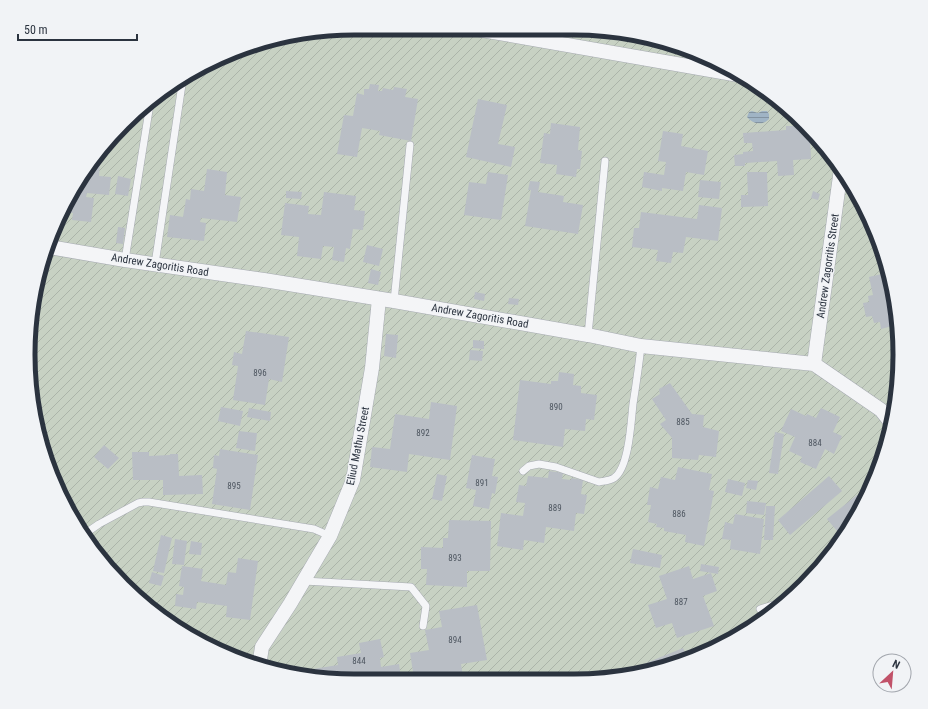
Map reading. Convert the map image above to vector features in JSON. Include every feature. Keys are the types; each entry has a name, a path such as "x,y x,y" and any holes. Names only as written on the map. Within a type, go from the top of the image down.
{"street":[{"path":"510,35 722,72"},
{"name":"Andrew Zagorritis Street","path":"814,364 840,178"},
{"name":"Andrew Zagoritis Road","path":"53,248 394,301 588,335 641,346 814,364 881,410 887,417"},
{"name":"Eliud Mathu Street","path":"260,659 262,647 304,581 330,536 353,480 372,368 379,299"}],"lane":[{"path":"154,264 182,86"},
{"path":"125,260 149,110"},
{"path":"394,301 410,145"},
{"path":"588,335 605,161"},
{"path":"523,471 529,466 539,464 556,467 599,482 614,478 622,466 628,446 641,346"},
{"path":"89,531 138,503 143,502 314,529 330,536"},
{"path":"304,581 411,587 426,606 423,626"},
{"path":"760,609 771,606"}],"green space":[{"path":"574,35 615,38 656,46 696,59 751,89 784,114 814,144 827,160 839,177 860,213 869,232 882,272 887,292 892,334 893,354 890,396 887,417 876,457 869,477 850,514 827,549 814,565 784,595 768,608 733,631 696,650 636,668 574,674 334,673 292,668 272,663 232,650 213,641 177,620 144,595 114,565 101,549 78,514 59,477 46,437 38,396 35,354 38,313 46,272 59,232 78,195 101,160 114,144 144,114 160,101 195,78 232,59 292,41 334,36"}],"water":[{"path":"752,111 758,113 767,111 769,114 769,119 763,123 755,123 747,117 749,112"}],"building":[{"path":"370,84 379,85 378,91 382,91 383,88 393,90 394,87 407,89 405,97 418,99 411,141 379,135 380,131 362,128 357,157 337,154 344,115 353,116 357,93 364,95 364,89 369,89"},
{"path":"478,99 507,105 498,144 515,147 511,167 466,157"},
{"path":"551,123 580,127 578,150 582,151 580,169 577,169 576,177 556,174 557,165 540,163 544,133 550,134"},
{"path":"786,126 796,126 810,140 811,159 793,160 794,175 778,176 777,161 745,163 745,166 735,166 734,155 753,151 752,143 744,143 743,133 786,130"},
{"path":"663,131 683,134 681,146 708,151 704,175 686,172 683,191 662,188 662,191 642,187 644,172 664,175 666,162 658,161"},
{"path":"100,162 99,176 111,177 109,195 87,193 86,197 94,198 91,222 72,220 73,213 68,212 89,177"},
{"path":"207,169 227,172 225,195 241,197 237,222 201,218 200,222 206,223 204,241 167,237 170,215 183,217 186,199 190,200 191,189 204,191"},
{"path":"488,172 508,175 501,220 464,215 469,182 486,184"},
{"path":"747,172 767,172 768,206 741,207 741,195 748,195"},
{"path":"118,176 131,179 128,196 115,194"},
{"path":"700,180 721,182 719,199 698,197"},
{"path":"530,181 540,182 538,192 564,196 563,202 583,205 578,234 525,226 531,190 528,190"},
{"path":"286,191 302,192 301,199 286,198"},
{"path":"813,191 820,194 818,200 811,198"},
{"path":"324,192 356,196 354,210 365,211 363,230 353,229 350,249 346,248 344,262 332,260 334,247 323,246 321,259 297,256 299,237 281,235 285,203 309,206 308,214 321,215"},
{"path":"699,205 722,208 718,241 686,237 683,253 673,252 671,263 656,261 658,250 632,247 634,228 639,228 641,212 697,219"},
{"path":"118,227 125,228 123,244 116,243"},
{"path":"367,245 383,249 379,266 363,262"},
{"path":"371,269 381,272 378,285 368,283"},
{"path":"882,274 887,292 891,326 881,329 880,322 874,323 872,316 866,317 863,303 869,302 868,296 873,295 869,277"},
{"path":"475,292 485,294 484,301 474,299"},
{"path":"509,298 519,299 518,305 508,304"},
{"path":"246,331 289,337 282,382 269,379 265,405 233,400 238,366 232,365 234,352 242,354"},
{"path":"386,334 398,335 396,358 384,356"},
{"path":"473,340 484,341 484,349 473,348"},
{"path":"470,350 483,351 482,361 469,360"},
{"path":"559,372 574,374 573,385 581,386 581,393 597,395 594,420 586,419 585,431 565,429 563,447 513,440 520,380 551,384 551,381 558,381"},
{"path":"670,383 692,414 704,415 703,427 719,431 716,457 699,455 698,460 672,458 672,438 660,424 666,420 652,399 660,394 659,389"},
{"path":"431,402 457,406 450,460 409,454 407,472 370,467 372,447 390,449 395,414 429,419"},
{"path":"221,407 243,411 240,426 218,421"},
{"path":"249,408 271,412 270,421 247,417"},
{"path":"821,408 840,417 833,432 842,436 834,454 825,449 816,469 800,462 802,457 789,451 795,437 781,431 791,409 806,416 807,414 816,418"},
{"path":"239,431 257,433 255,451 236,448"},
{"path":"775,432 784,434 778,474 769,473"},
{"path":"104,445 119,458 108,469 94,457"},
{"path":"220,449 258,455 250,510 212,504 217,469 213,468 214,455 219,456"},
{"path":"132,452 149,452 149,456 178,454 179,476 202,475 203,494 163,495 163,480 133,480"},
{"path":"472,455 495,459 492,476 498,477 495,494 492,493 489,509 473,506 476,490 466,488"},
{"path":"678,467 712,474 709,490 714,491 704,546 685,542 686,535 664,531 664,528 656,527 657,524 648,522 651,505 647,505 650,487 658,489 661,477 675,480"},
{"path":"549,471 563,473 562,479 571,480 571,478 583,480 581,494 587,495 584,514 576,513 574,531 546,527 544,543 524,540 523,550 497,546 501,513 523,516 525,503 516,502 519,485 526,486 528,476 548,478"},
{"path":"437,474 447,476 442,501 432,499"},
{"path":"829,476 842,491 790,535 778,520"},
{"path":"728,479 745,483 742,496 725,492"},
{"path":"748,480 758,481 756,490 746,488"},
{"path":"857,495 859,498 839,533 827,519"},
{"path":"747,501 766,503 764,515 746,513"},
{"path":"766,506 775,506 773,540 764,540"},
{"path":"735,514 764,519 760,554 730,549 731,540 722,539 725,522 733,524"},
{"path":"449,520 491,521 490,571 467,571 467,587 426,585 427,569 421,569 421,547 443,548 443,538 448,538"},
{"path":"161,535 172,538 164,573 153,571"},
{"path":"175,539 187,541 184,565 172,564"},
{"path":"191,541 202,543 201,555 189,554"},
{"path":"633,549 662,555 660,568 630,563"},
{"path":"238,558 258,561 250,620 226,617 227,606 197,602 196,609 175,606 176,594 183,595 184,587 179,586 182,566 203,569 201,581 226,585 228,572 236,573"},
{"path":"701,564 719,567 718,574 700,571"},
{"path":"689,566 693,579 711,573 717,591 703,596 714,626 677,638 672,623 656,628 648,605 667,599 659,576"},
{"path":"152,572 164,576 161,586 149,583"},
{"path":"477,605 487,660 461,664 463,674 413,674 410,653 429,650 425,630 442,627 439,611"},
{"path":"380,639 384,657 380,658 381,667 399,664 400,674 354,674 307,670 338,665 337,657 361,653 359,643"},
{"path":"683,648 686,654 656,663 633,668"}]}
